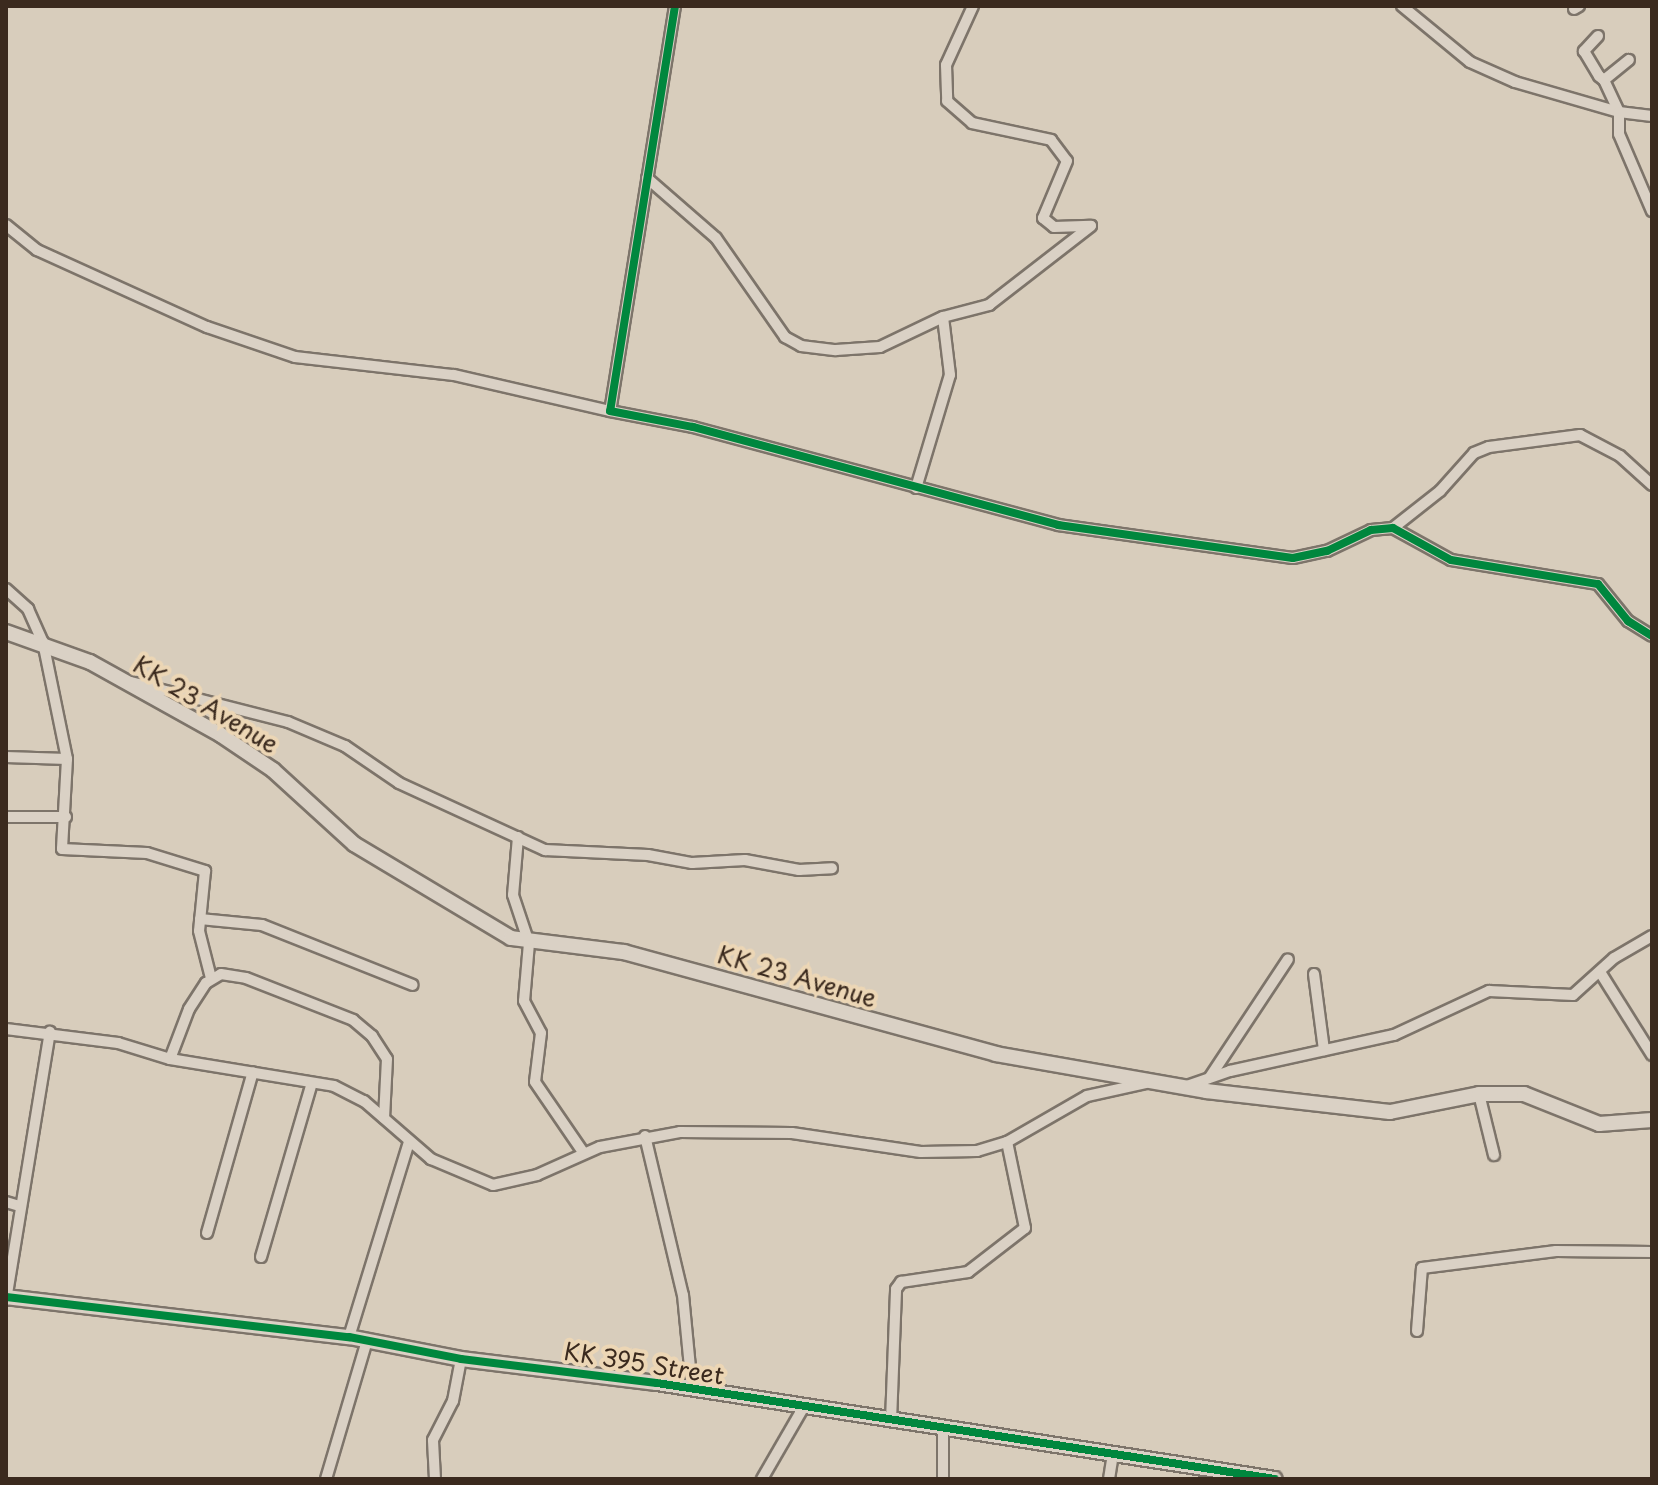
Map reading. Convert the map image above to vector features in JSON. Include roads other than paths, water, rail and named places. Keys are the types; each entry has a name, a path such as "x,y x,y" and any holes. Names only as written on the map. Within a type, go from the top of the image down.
{"main road":[{"name":"KK 23 Avenue","path":"6,632 43,642 125,681 254,755 326,823 385,865 491,930 529,943 624,952 942,1041 1151,1082 1390,1112 1479,1094 1550,1100 1599,1124 1652,1120"},
{"name":"KK 395 Street","path":"6,1299 349,1337 461,1359 692,1389 1275,1479"}],"street":[{"path":"610,411 675,6"},
{"path":"647,178 716,238 760,308 785,337 801,346 880,347 943,317 989,305 1091,226 1054,227 1043,218 1067,161 1051,140 972,123 947,101 946,65 973,6"},
{"path":"1402,6 1470,62 1515,82 1619,112 1652,116"},
{"path":"1598,36 1584,51 1604,80 1619,112 1619,134 1652,211"},
{"path":"1604,80 1629,60"},
{"path":"6,225 37,250 61,262 207,327 295,357 454,375 693,427 1058,525 1293,558 1327,551 1371,530 1393,528 1440,491 1474,453 1489,447 1580,435 1620,456 1652,485"},
{"path":"916,488 950,375 943,317"},
{"path":"1393,528 1451,560 1598,584 1628,621 1652,636"},
{"path":"6,589 28,609 43,642 67,759 62,849 147,853 205,871 200,919 211,978"},
{"path":"125,681 288,722 345,746 399,783 545,850 648,855 692,863 745,860 799,870 832,868"},
{"path":"6,757 67,759"},
{"path":"6,817 66,817"},
{"path":"518,837 513,895 529,943 524,1001 541,1033 535,1082 583,1152"},
{"path":"200,919 262,925 413,985"},
{"path":"1183,1087 1210,1077 1394,1035 1489,991 1573,995 1652,936"},
{"path":"1210,1077 1288,959"},
{"path":"1600,972 1652,1055"},
{"path":"170,1059 189,1009 211,978 221,974 246,978 365,1028 387,1059 384,1118"},
{"path":"1314,974 1324,1050"},
{"path":"6,1029 50,1032 170,1059 312,1083 351,1093 409,1142 470,1179 493,1185 537,1175 583,1152 645,1136 792,1133 945,1154 1007,1142 1087,1096 1151,1082"},
{"path":"6,1299 50,1032"},
{"path":"207,1233 253,1072"},
{"path":"261,1257 312,1083"},
{"path":"1479,1094 1494,1155"},
{"path":"645,1136 683,1295 692,1389"},
{"path":"349,1337 409,1142"},
{"path":"891,1421 896,1289 901,1282 968,1272 1025,1228 1007,1142"},
{"path":"6,1202 19,1206"},
{"path":"1417,1331 1422,1268 1556,1251 1652,1252"},
{"path":"326,1479 367,1341"},
{"path":"435,1479 433,1440 453,1401 461,1359"},
{"path":"762,1479 803,1408"},
{"path":"943,1430 943,1479"},
{"path":"1109,1479 1113,1455"}]}
